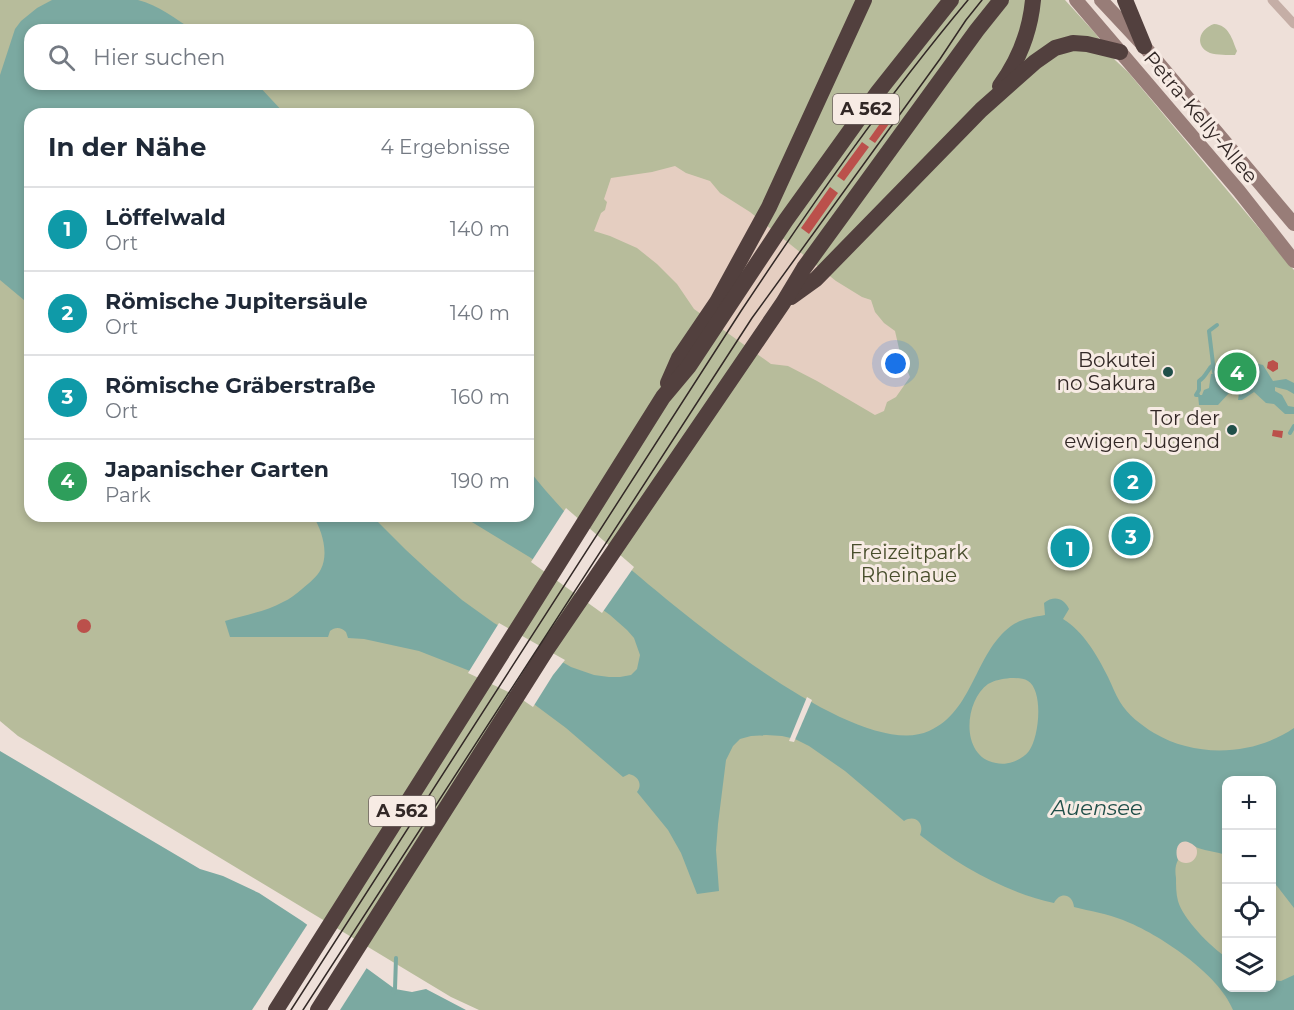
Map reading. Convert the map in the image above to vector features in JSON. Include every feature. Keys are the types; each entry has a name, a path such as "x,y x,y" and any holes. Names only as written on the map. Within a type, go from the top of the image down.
{"highway":[{"path":"663,397 679,358 717,302 769,207 864,0"},
{"name":"A 562","path":"318,1010 547,648 783,303 819,246 976,30 1001,0"},
{"path":"981,110 1017,60 1028,33 1033,0"},
{"path":"1125,0 1144,46"},
{"name":"A 562","path":"276,1010 663,397 689,366 786,220 878,92 951,1"},
{"path":"783,303 816,279 981,110 1035,62 1055,48 1073,44 1087,44 1120,52"}],"main road":[{"name":"Petra-Kelly-Allee","path":"1076,0 1239,191 1294,261"},
{"name":"Petra-Kelly-Allee","path":"1101,0 1144,46 1294,224"}],"street":[{"path":"1272,0 1294,24"}],"green space":[{"name":"Freizeitpark Rheinaue","path":"0,0 1065,0 1294,270 1294,1010 479,1010 451,997 18,736 0,721"},
{"path":"1214,24 1227,30 1237,51 1235,55 1210,53 1202,46 1200,38 1202,34"}],"shaded area":[{"path":"675,166 686,173 710,181 720,193 750,212 836,281 871,300 875,312 895,331 900,353 910,377 896,397 887,402 884,411 875,415 788,366 771,364 694,309 677,284 637,248 594,231 601,213 605,210 607,202 604,199 611,178"},
{"path":"1186,841 1194,844 1197,852 1194,860 1186,863 1178,860 1175,852 1178,844"}],"water":[{"path":"52,0 138,0 160,9 184,24 24,24 24,90 263,90 279,108 24,108 24,300 0,280 0,75 15,29 37,8"},
{"path":"1250,362 1263,365 1273,381 1286,379 1294,383 1294,394 1275,387 1275,391 1282,395 1288,406 1294,407 1294,414 1285,414 1274,404 1266,403 1254,392 1238,400 1239,393 1230,392 1218,405 1199,405 1198,395 1202,395 1204,390 1209,388 1211,374 1216,373 1220,385 1237,376"},
{"name":"Auensee","path":"534,476 575,522 676,607 765,673 812,702 857,724 897,735 929,731 944,722 956,710 989,651 999,638 1011,626 1019,622 1045,615 1044,603 1055,598 1062,600 1069,609 1063,619 1077,630 1089,645 1123,707 1144,727 1154,733 1188,747 1224,750 1261,744 1294,728 1294,908 1276,885 1276,776 1222,776 1222,854 1197,848 1186,842 1180,843 1177,849 1178,860 1175,871 1178,901 1198,932 1222,954 1222,991 1202,969 1170,945 1137,926 1105,914 1074,907 1071,899 1066,896 1060,897 1054,903 1018,892 983,876 920,835 921,827 918,821 908,819 904,821 845,771 809,746 795,739 766,735 740,739 733,746 726,760 716,850 719,891 697,894 681,853 668,830 637,792 640,786 637,778 629,774 623,777 566,728 519,693 419,651 364,639 348,638 346,632 340,628 330,631 328,637 230,637 225,621 262,611 286,601 315,577 323,563 324,556 322,535 316,522 378,522 432,574 494,623 571,667 594,675 609,677 631,675 637,669 640,655 634,638 610,615 531,558 472,522 534,522","holes":["1012,678 1026,680 1033,686 1038,704 1037,726 1029,751 1014,762 1005,764 984,759 976,751 971,740 970,715 974,703 988,684"]},
{"path":"0,751 200,869 223,876 259,893 302,921 395,989 412,992 426,989 466,1010 0,1010"},
{"name":"Auensee","path":"1294,975 1294,1010 1233,1010 1223,992 1276,992 1276,980 1281,981"}],"pier":[{"path":"566,508 634,567 602,613 531,562"},
{"path":"499,623 565,660 533,707 517,696 468,673"},
{"path":"807,697 812,700 794,742 789,741"},
{"path":"309,922 368,966 340,1010 252,1010"}],"building":[{"path":"894,104 900,109 875,143 869,139"},
{"path":"862,142 869,147 844,181 837,176"},
{"path":"830,187 838,193 809,234 801,228"},
{"path":"1273,360 1278,363 1278,369 1273,372 1267,368 1268,362"},
{"path":"1273,430 1283,431 1282,438 1272,436"},
{"path":"84,619 89,621 91,626 89,631 84,633 79,631 77,626 79,621"}],"waterway":[{"path":"1214,372 1209,331 1217,325"},
{"path":"1198,395 1196,395 1199,390 1199,381 1213,365"},
{"path":"1290,433 1294,426"},
{"path":"393,993 396,958"}],"tram line":[{"path":"291,1010 741,311 822,191 879,113 968,0"},
{"path":"303,1010 752,318 982,0"}],"place":[{"name":"Bokutei no Sakura","path":"1168,372"},
{"name":"Japanischer Garten","path":"1237,372"},
{"name":"Tor der ewigen Jugend","path":"1232,430"},
{"name":"Römische Jupitersäule","path":"1133,481"},
{"name":"Römische Gräberstraße","path":"1131,536"},
{"name":"Löffelwald","path":"1070,548"}]}
